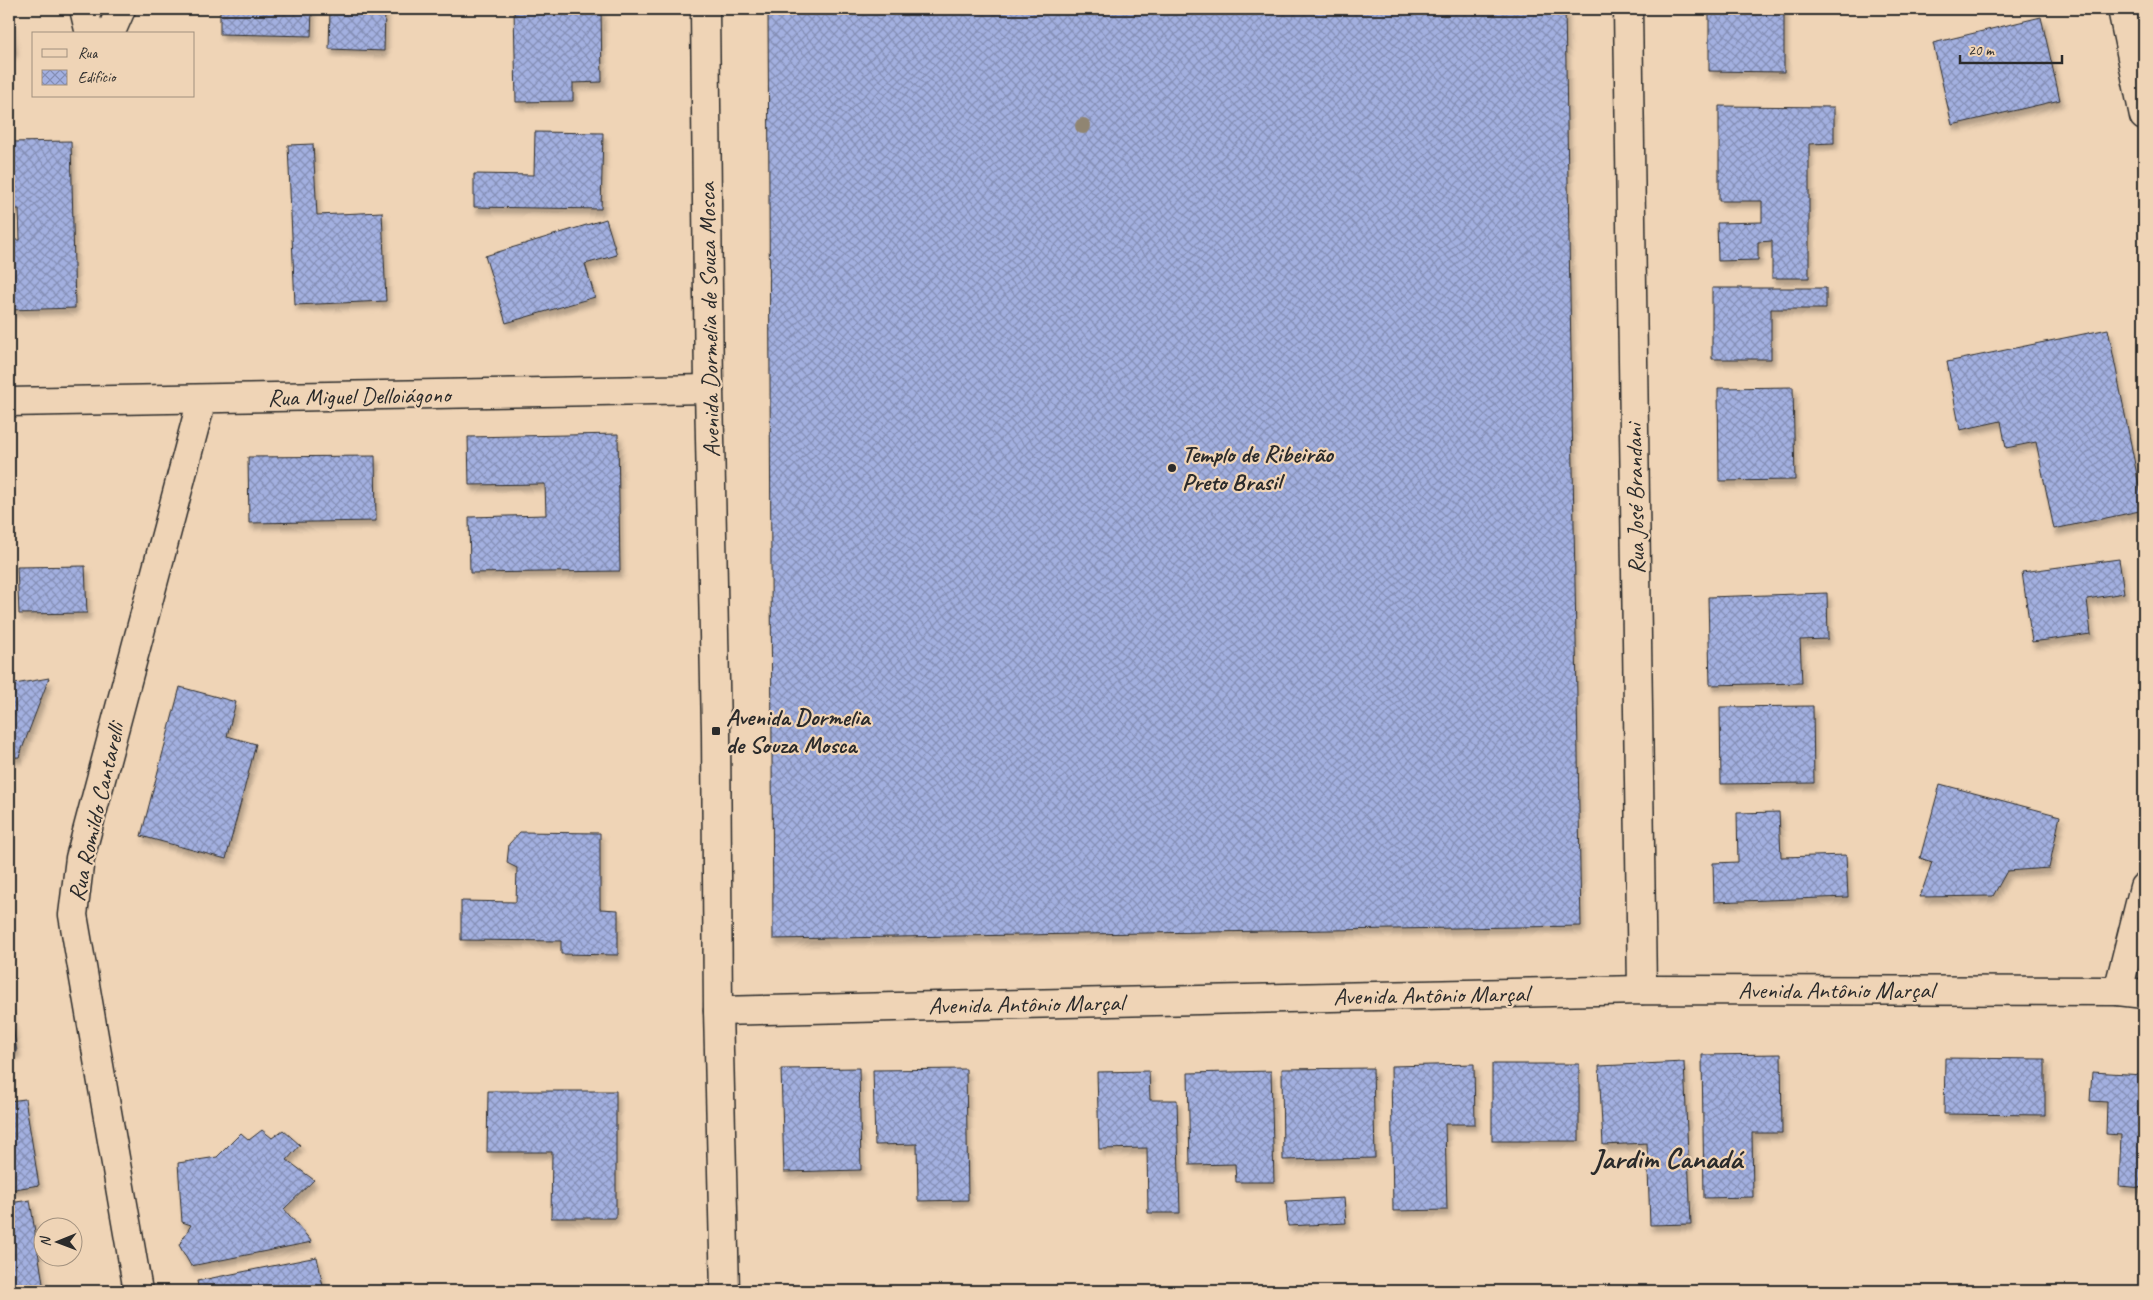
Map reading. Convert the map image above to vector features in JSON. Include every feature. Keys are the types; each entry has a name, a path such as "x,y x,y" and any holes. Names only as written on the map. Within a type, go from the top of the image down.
{"street":[{"path":"84,9 90,32"},
{"path":"111,32 121,9"},
{"name":"Avenida Dormelia de Souza Mosca","path":"705,9 709,389 716,730 718,1011 725,1291"},
{"name":"Rua José Brandani","path":"1628,9 1642,990"},
{"path":"2122,9 2144,116"},
{"name":"Rua Miguel Delloiágono","path":"9,402 709,389"},
{"name":"Rua Romildo Cantarelli","path":"138,1291 73,916 80,858 202,399"},
{"path":"2131,993 2144,887"},
{"name":"Avenida Antônio Marçal","path":"718,1011 1642,990 2131,993"}],"building":[{"path":"220,9 312,9 311,36 220,34"},
{"path":"330,9 385,9 384,51 329,49"},
{"path":"514,9 601,9 602,82 573,83 573,101 516,102"},
{"name":"Templo de Ribeirão Preto Brasil","path":"768,9 1565,9 1581,926 773,939"},
{"path":"1709,9 1784,9 1784,72 1709,71"},
{"path":"9,17 14,51 9,52"},
{"path":"2041,17 2060,100 1952,125 1933,43"},
{"path":"1719,106 1834,107 1834,143 1809,144 1809,278 1772,278 1772,241 1758,242 1758,260 1718,261 1717,223 1762,222 1762,201 1719,201"},
{"path":"535,132 603,133 601,209 474,207 474,174 534,175"},
{"path":"71,141 75,308 9,310 9,240 20,240 19,209 9,209 9,142"},
{"path":"313,144 317,215 382,212 386,301 295,305 288,145"},
{"path":"606,219 617,255 585,264 595,297 506,323 485,256"},
{"path":"1712,288 1826,288 1826,309 1771,309 1771,359 1712,359"},
{"path":"2108,329 2144,510 2054,529 2036,442 2006,448 2001,421 1960,430 1947,362"},
{"path":"1793,387 1795,480 1719,481 1718,388"},
{"path":"618,434 620,571 470,573 469,517 546,515 545,484 469,485 468,437"},
{"path":"375,456 376,521 249,523 248,457"},
{"path":"2119,559 2124,593 2087,599 2091,634 2032,642 2022,572"},
{"path":"85,566 87,613 19,614 17,567"},
{"path":"1827,593 1828,639 1800,640 1802,683 1710,685 1708,597"},
{"path":"49,678 19,757 9,758 9,685"},
{"path":"180,687 236,702 227,736 256,744 226,859 141,836"},
{"path":"1813,706 1814,783 1721,784 1720,707"},
{"path":"1940,784 2060,816 2049,868 2007,871 1993,896 1920,897 1932,862 1920,858"},
{"path":"1779,812 1781,857 1846,855 1848,897 1714,902 1713,863 1738,862 1737,813"},
{"path":"520,832 600,833 600,909 618,910 618,955 561,954 561,941 461,940 461,901 516,902 517,868 507,863 509,844"},
{"path":"9,1003 17,1052 9,1053"},
{"path":"1781,1054 1782,1133 1752,1133 1753,1197 1704,1198 1702,1055"},
{"path":"1945,1058 2045,1059 2045,1115 1944,1114"},
{"path":"1684,1062 1691,1224 1650,1225 1647,1143 1603,1145 1599,1066"},
{"path":"1474,1064 1475,1124 1445,1124 1447,1210 1393,1211 1391,1066"},
{"path":"1492,1064 1579,1064 1579,1141 1492,1141"},
{"path":"859,1068 861,1170 784,1172 781,1069"},
{"path":"1373,1068 1375,1158 1283,1160 1282,1069"},
{"path":"966,1069 968,1200 918,1201 917,1144 875,1145 873,1070"},
{"path":"1149,1071 1150,1100 1177,1100 1180,1213 1148,1213 1147,1148 1099,1149 1097,1072"},
{"path":"1271,1071 1274,1182 1236,1182 1235,1164 1190,1165 1188,1073"},
{"path":"2092,1072 2144,1075 2144,1188 2119,1186 2121,1135 2106,1134 2107,1102 2090,1101"},
{"path":"488,1091 616,1091 616,1218 551,1218 552,1152 487,1152"},
{"path":"25,1099 39,1185 9,1190 9,1101"},
{"path":"262,1130 272,1138 283,1130 300,1145 287,1160 314,1180 284,1209 312,1242 191,1266 179,1245 191,1225 182,1222 178,1163 217,1157 241,1133 249,1140"},
{"path":"1344,1198 1346,1223 1288,1226 1286,1201"},
{"path":"30,1200 33,1218 32,1268 41,1268 44,1290 9,1291 9,1203"},
{"path":"317,1257 324,1291 199,1291 197,1281"}],"place":[{"name":"Templo de Ribeirão Preto Brasil","path":"1172,468"},
{"name":"Avenida Dormelia de Souza Mosca","path":"716,731"}],"district":[{"name":"Jardim Canadá","path":"1667,1158"}]}
